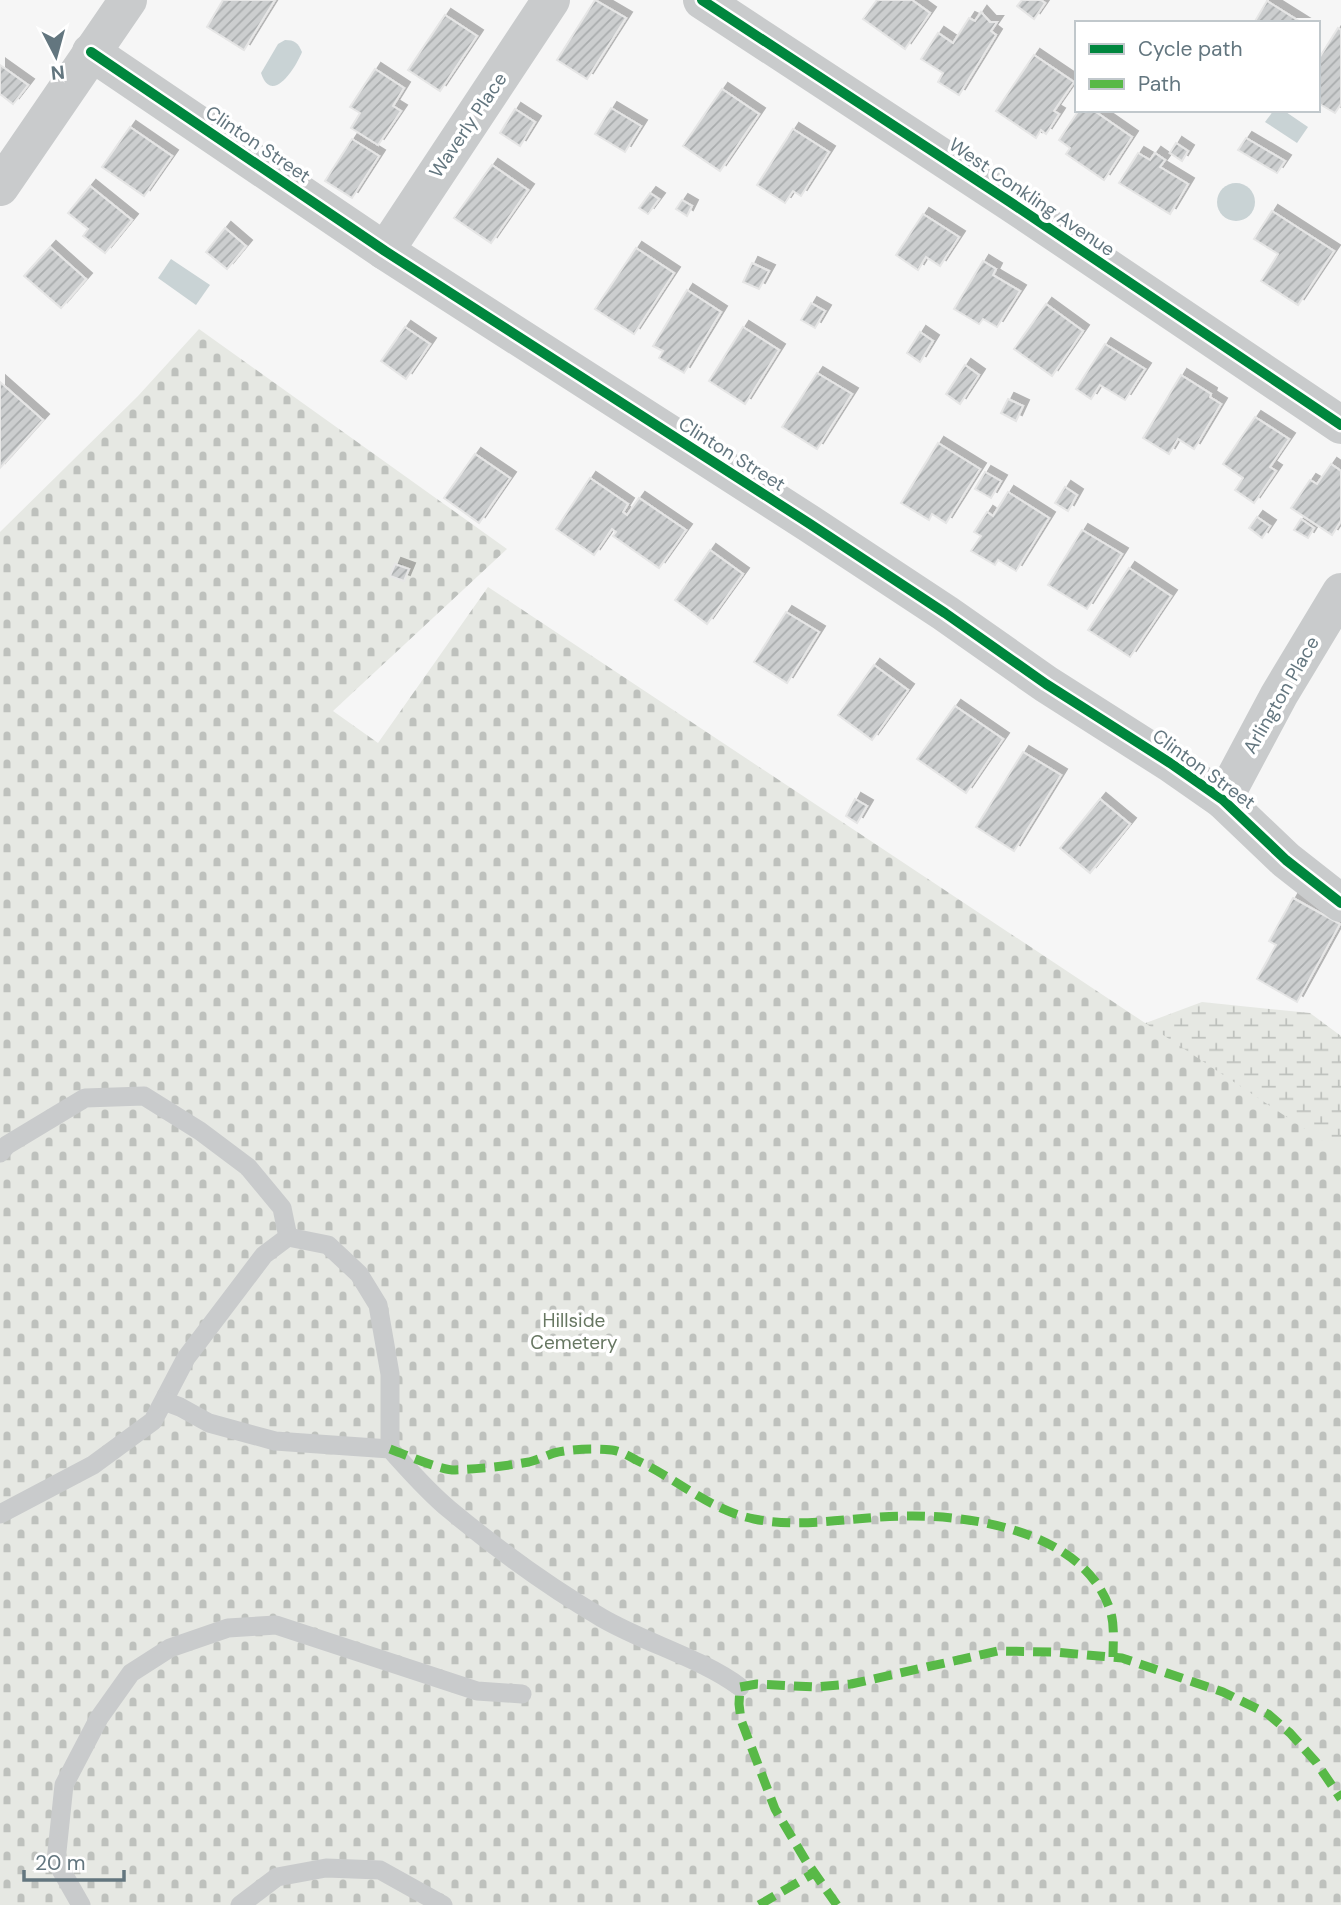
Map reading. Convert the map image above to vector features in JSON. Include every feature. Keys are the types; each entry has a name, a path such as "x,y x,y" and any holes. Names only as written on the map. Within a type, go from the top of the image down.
{"street":[{"path":"0,187 128,0"},
{"name":"Waverly Place","path":"385,251 551,0"},
{"name":"West Conkling Avenue","path":"702,0 1010,202 1341,425"},
{"name":"Clinton Street","path":"90,52 385,251 844,546 1046,684 1223,800 1286,860 1341,903"},
{"name":"Arlington Place","path":"1223,800 1279,695 1341,592"}],"lane":[{"path":"0,1153 7,1144 85,1098 144,1096 200,1131 248,1167 282,1208 288,1237"},
{"path":"0,1514 93,1465 153,1421 194,1347 264,1255 288,1237 328,1245 359,1274 378,1305 390,1374 390,1449"},
{"path":"164,1401 209,1423 275,1441 390,1449 450,1509 535,1573 602,1618 724,1675 740,1688"},
{"path":"81,1905 56,1861 64,1785 99,1718 131,1673 170,1648 228,1628 275,1625 477,1690 522,1694"},
{"path":"240,1905 277,1877 326,1868 380,1870 443,1905"}],"green space":[{"name":"Hillside Cemetery","path":"199,329 507,549 333,711 378,743 488,587 1341,1153 1341,1905 0,1905 0,532 138,396"},
{"path":"1202,1002 1310,1013 1341,1036 1341,1178 1143,1024"}],"shaded area":[{"path":"285,40 296,43 302,52 283,81 271,86 261,73 278,44"},
{"path":"1272,112 1286,112 1308,127 1297,143 1265,122"},
{"path":"1236,183 1249,189 1255,202 1249,215 1236,221 1223,215 1217,202 1223,189"},
{"path":"171,259 210,285 196,305 158,278"}],"building":[{"path":"223,0 275,0 244,50 207,27"},
{"path":"595,0 626,18 587,79 557,60"},
{"path":"877,0 912,0 930,13 905,49 863,19"},
{"path":"1022,0 1041,0 1045,3 1034,19 1017,6"},
{"path":"1267,1 1299,21 1255,21"},
{"path":"981,12 990,22 997,22 991,31 996,35 959,95 938,82 943,73 921,59 938,33 953,43 969,18 975,21"},
{"path":"445,15 477,36 440,91 408,70"},
{"path":"1338,28 1341,30 1341,104 1335,113 1320,104 1320,57"},
{"path":"1034,55 1074,82 1054,111 1059,114 1046,134 1041,130 1036,138 996,111"},
{"path":"0,65 28,85 13,104 0,94"},
{"path":"375,69 404,88 393,106 401,111 378,145 351,128 360,113 350,107"},
{"path":"722,89 759,114 720,171 683,146"},
{"path":"611,108 641,126 625,152 595,134"},
{"path":"515,109 535,122 520,146 500,133"},
{"path":"1078,112 1096,112 1132,137 1104,180 1066,154 1070,148 1059,140"},
{"path":"130,127 172,156 144,196 102,167"},
{"path":"793,129 829,152 801,196 793,191 785,203 757,185"},
{"path":"1246,138 1285,161 1277,173 1238,150"},
{"path":"352,139 379,156 352,198 325,181"},
{"path":"1176,143 1188,151 1182,161 1170,153"},
{"path":"1138,153 1150,160 1155,153 1165,160 1160,167 1188,184 1170,214 1119,183"},
{"path":"492,165 528,190 491,243 454,218"},
{"path":"90,186 132,220 105,253 83,236 88,229 68,213"},
{"path":"650,193 659,199 648,214 639,208"},
{"path":"682,200 692,206 687,216 676,209"},
{"path":"1272,211 1334,251 1298,305 1261,281 1278,254 1254,239"},
{"path":"923,214 959,237 940,266 926,257 918,270 896,255"},
{"path":"225,228 246,246 227,269 206,252"},
{"path":"50,247 86,279 61,308 24,276"},
{"path":"636,248 674,273 634,334 595,309"},
{"path":"983,261 996,269 993,275 1020,291 997,327 983,319 979,324 954,309"},
{"path":"752,263 769,271 759,289 743,282"},
{"path":"687,290 721,312 684,373 659,358 663,351 653,346"},
{"path":"811,303 825,311 815,328 801,320"},
{"path":"1046,304 1083,331 1052,376 1014,349"},
{"path":"405,327 430,344 406,379 381,361"},
{"path":"743,327 779,350 745,404 709,381"},
{"path":"920,332 933,341 920,362 907,353"},
{"path":"1105,344 1145,369 1125,400 1100,385 1091,399 1076,389"},
{"path":"965,365 979,375 960,404 946,394"},
{"path":"817,373 852,394 817,449 782,427"},
{"path":"1181,375 1211,394 1210,397 1221,404 1194,449 1178,439 1169,454 1143,438"},
{"path":"0,382 43,420 0,468"},
{"path":"1008,399 1023,406 1016,421 1001,413"},
{"path":"1255,417 1289,439 1270,467 1276,471 1254,503 1235,490 1243,478 1223,464"},
{"path":"938,443 980,469 946,523 932,514 929,520 901,503"},
{"path":"475,454 510,478 479,523 444,498"},
{"path":"1331,464 1341,471 1341,521 1332,535 1291,508 1310,480 1317,484"},
{"path":"985,472 1001,481 991,498 975,489"},
{"path":"590,478 628,504 623,512 627,515 639,498 686,530 659,568 613,536 616,532 612,529 594,555 556,529"},
{"path":"1065,487 1077,495 1068,511 1055,503"},
{"path":"1008,492 1049,518 1016,571 998,560 995,565 971,551 981,536 974,532 987,512 993,516"},
{"path":"1257,517 1270,526 1262,538 1249,528"},
{"path":"1301,519 1314,528 1308,538 1294,530"},
{"path":"1082,530 1122,554 1087,609 1048,585"},
{"path":"710,550 743,574 707,624 675,600"},
{"path":"395,564 409,569 404,581 390,576"},
{"path":"1129,568 1171,596 1130,657 1088,630"},
{"path":"786,612 819,632 787,683 754,662"},
{"path":"874,665 908,690 872,740 838,715"},
{"path":"955,706 1003,739 966,793 917,759"},
{"path":"1023,752 1061,775 1014,851 976,827"},
{"path":"855,799 867,806 857,823 846,816"},
{"path":"1100,799 1130,824 1090,873 1060,848"},
{"path":"1293,898 1340,924 1297,1002 1257,979 1276,945 1269,941"}],"marked path":[{"path":"390,1449 432,1465 455,1470 529,1462 568,1451 612,1450 651,1467 722,1509 754,1519 792,1523 907,1516 964,1519 995,1525 1053,1546 1077,1563 1097,1584 1112,1616 1113,1657"},
{"path":"837,1905 806,1861 775,1809 741,1720 740,1687 757,1684 815,1687 851,1684 998,1651 1054,1652 1122,1658 1223,1692 1268,1714 1290,1733 1316,1762 1341,1799"},
{"path":"759,1905 814,1873"}],"cycle path":[{"path":"702,0 1010,202 1341,425"},
{"path":"91,52 385,251 810,524 1046,684 1170,763 1223,800 1286,860 1341,903"}]}
